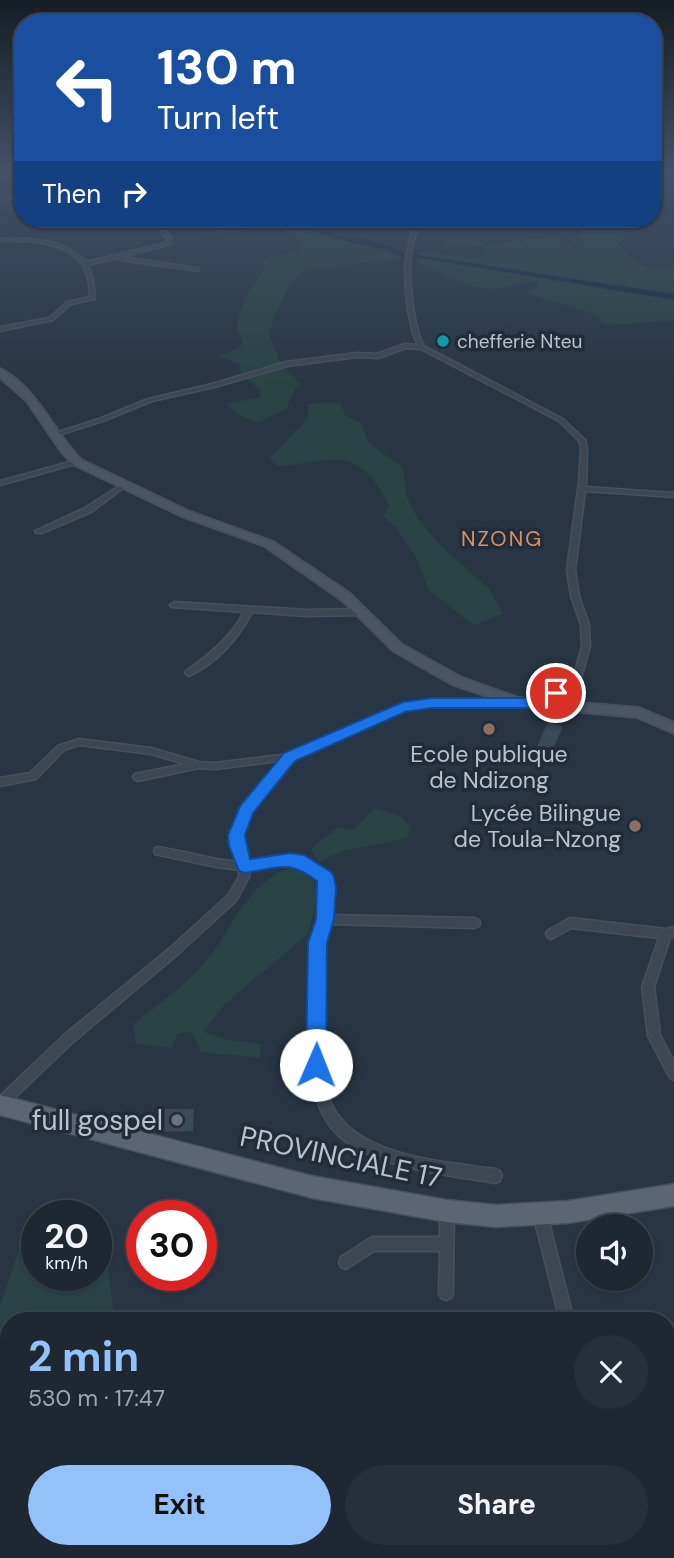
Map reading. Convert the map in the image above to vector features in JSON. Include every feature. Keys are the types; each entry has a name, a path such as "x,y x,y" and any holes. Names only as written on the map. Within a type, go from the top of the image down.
{"main road":[{"name":"PROVINCIALE 17","path":"0,1104 312,1187 447,1211 496,1216 568,1212 674,1195"}],"street":[{"path":"0,329 51,319 69,303 92,299 92,282 85,264 69,251 38,241"},
{"path":"85,264 168,244 169,241"},
{"path":"413,241 407,272 415,330 422,347"},
{"path":"113,257 197,270"},
{"path":"0,372 26,394 55,434 76,462 186,514 269,544 334,589 398,648 424,665 488,694 527,703 569,687 577,680 586,646 585,625 571,570 582,489 582,440 570,426 422,347 405,346 379,356 357,355 286,364 214,386 158,398 55,434"},
{"path":"0,483 76,462"},
{"path":"39,531 88,510 124,485"},
{"path":"582,489 674,495"},
{"path":"174,605 306,613 361,612"},
{"path":"189,673 214,655 236,634 250,609"},
{"path":"138,777 200,765 230,766 289,757 403,707 432,703 527,703 639,713 674,728"},
{"path":"0,782 33,776 61,748 79,742 150,751 200,765"},
{"path":"0,1104 68,1039 174,951 232,898 244,877 245,866 237,846 240,822 257,794 289,757"},
{"path":"159,851 245,866 290,859 317,869 325,877 327,888 325,919 318,943 316,1065 324,1106 337,1126 357,1142 430,1165 495,1176"},
{"path":"325,919 475,923"},
{"path":"551,934 570,923 670,933 648,987 654,1036 674,1074"},
{"path":"446,1293 447,1211"},
{"path":"539,1214 564,1312"},
{"path":"346,1262 372,1244 446,1244"}],"green space":[{"path":"299,241 366,241 397,248 404,258 305,270 289,286 274,317 269,335 281,364 301,385 295,389 286,409 257,423 237,414 225,404 261,397 260,390 242,376 239,364 219,356 242,346 243,340 236,330 240,312 247,295 264,269 263,259 301,251"},
{"path":"445,241 479,241 487,245 520,241 563,241 573,248 579,247 574,241 621,241 619,245 631,258 643,265 657,268 674,266 674,321 620,325 602,323 597,315 527,293 539,286 537,281 489,289 456,281 417,262 422,252 463,257 488,254 484,247 446,247 443,244"},
{"path":"308,404 341,404 345,415 362,424 368,442 403,468 407,498 418,519 441,546 490,590 503,614 474,625 429,590 416,557 398,530 383,516 389,505 378,486 357,465 332,460 279,467 269,459 308,418"},
{"path":"375,808 400,816 411,828 407,838 343,851 319,862 311,849 338,827 353,830"},
{"path":"289,868 302,871 313,880 318,891 309,933 225,1004 203,1032 229,1040 261,1044 260,1058 201,1052 191,1031 177,1034 172,1048 136,1044 133,1024 200,968 260,886"},
{"path":"21,1251 21,1291 111,1291 114,1312 0,1312 18,1252"}],"building":[{"path":"548,722 563,726 548,761 533,756"},
{"name":"full gospel","path":"162,1109 194,1109 193,1131 160,1132"}],"waterway":[{"path":"355,241 389,248 404,256"},
{"path":"412,256 674,297"}],"place":[{"name":"chefferie Nteu","path":"443,341"},
{"name":"Ecole publique de Ndizong","path":"489,729"},
{"name":"Lycée Bilingue de Toula-Nzong","path":"635,826"},
{"name":"full gospel","path":"177,1120"}],"district":[{"name":"NZONG","path":"502,539"}],"route":[{"path":"316,1065 318,943 325,919 325,877 304,862 290,859 245,866 237,846 237,835 246,810 289,757 386,713 403,707 432,703 527,703 556,693"}]}
